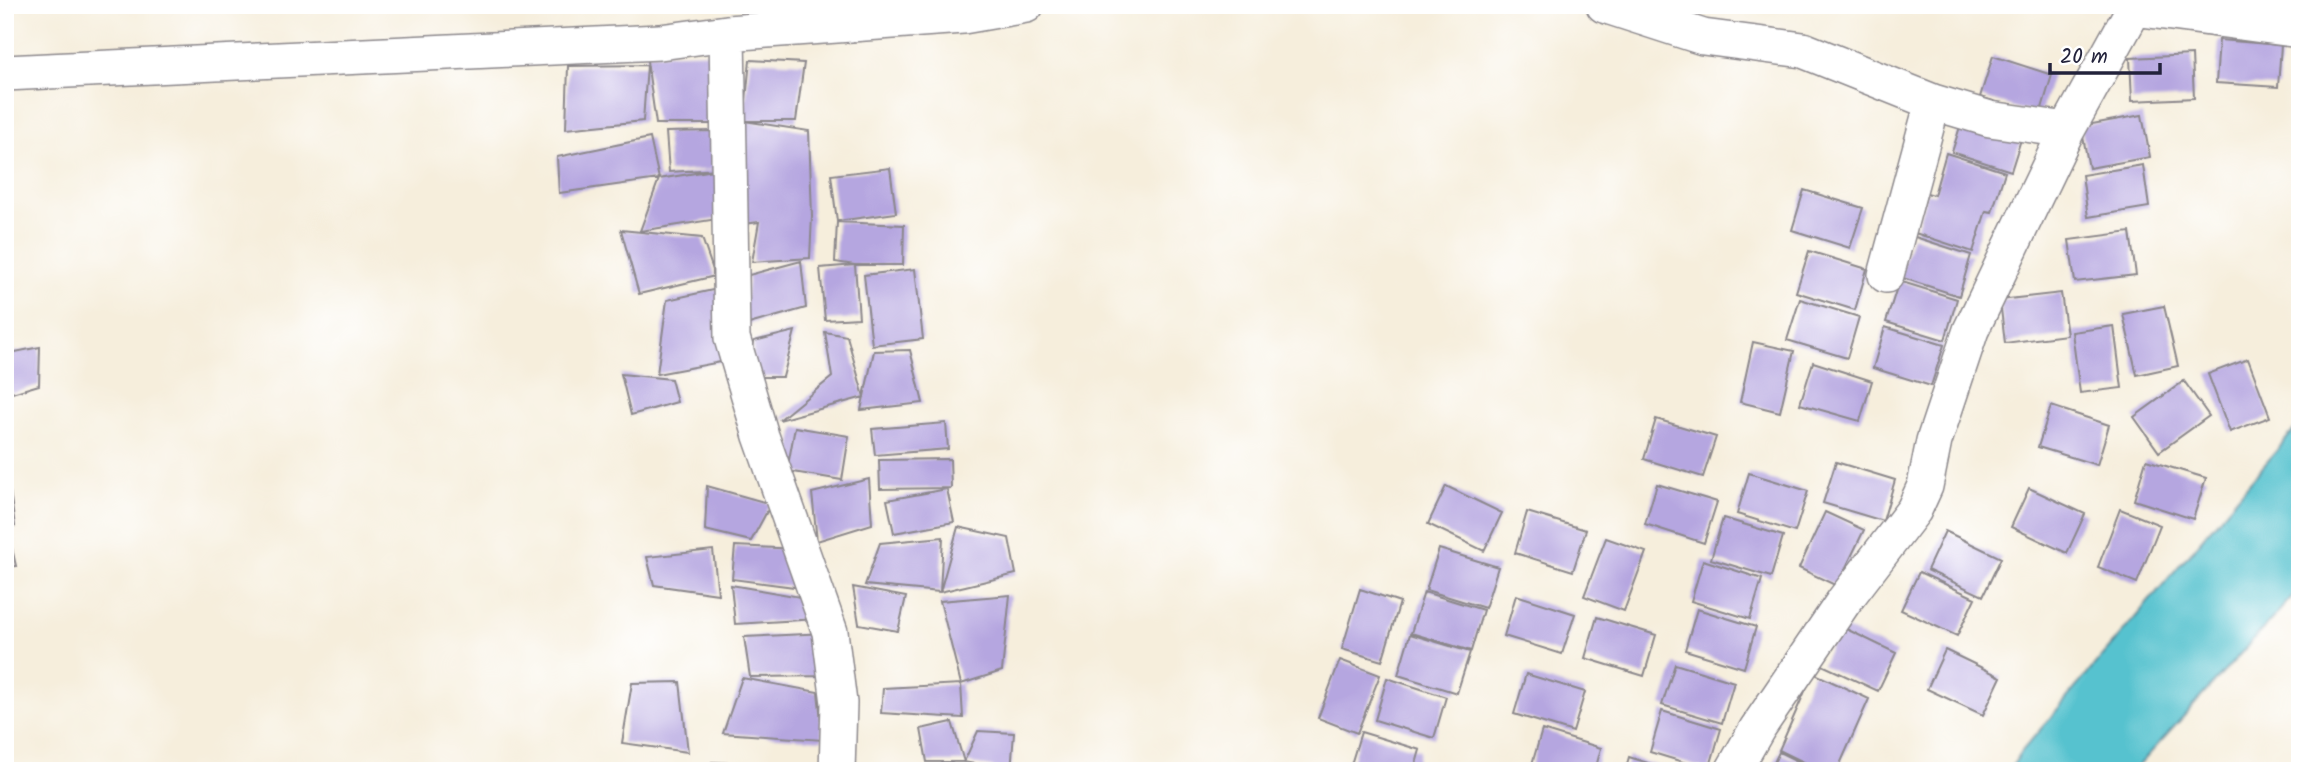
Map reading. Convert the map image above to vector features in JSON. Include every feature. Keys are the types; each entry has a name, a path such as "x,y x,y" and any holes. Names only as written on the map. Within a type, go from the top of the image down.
{"street":[{"path":"5,73 660,43 727,33 963,16 1026,5"},
{"path":"1604,5 1703,37 1802,50 1933,102 1990,120 2067,130"},
{"path":"1733,771 1757,729 1844,601 1914,510 1924,486 1934,441 1971,330 2067,130 2135,7 2300,30"},
{"path":"727,33 732,338 761,436 830,632 839,703 837,771"},
{"path":"1886,275 1933,102"}],"water":[{"path":"2300,423 2300,588 2134,771 2009,771 2022,751"}],"building":[{"path":"2219,40 2281,45 2278,87 2216,83"},
{"path":"725,52 726,124 656,124 646,54"},
{"path":"2192,55 2194,98 2132,101 2130,58"},
{"path":"1993,56 2052,75 2040,115 1980,97"},
{"path":"750,60 804,63 796,121 744,121"},
{"path":"647,65 643,121 566,129 568,66"},
{"path":"1965,111 2024,130 2011,171 1952,152"},
{"path":"2142,115 2150,157 2089,168 2081,126"},
{"path":"744,121 809,131 812,216 810,258 752,262 759,222 737,225"},
{"path":"713,131 720,169 669,172 666,132"},
{"path":"650,138 659,179 559,193 557,157"},
{"path":"1946,153 2005,172 1992,212 1986,211 1973,252 1915,233 1927,193 1934,195"},
{"path":"2143,165 2149,207 2088,217 2082,175"},
{"path":"890,168 896,213 837,221 831,175"},
{"path":"720,169 724,218 640,231 659,179"},
{"path":"1804,190 1863,208 1850,248 1792,230"},
{"path":"837,222 904,225 903,265 855,265 835,262"},
{"path":"621,230 702,238 715,276 639,294"},
{"path":"2130,232 2136,275 2075,282 2069,240"},
{"path":"1912,236 1971,255 1959,296 1900,277"},
{"path":"1809,251 1867,269 1855,310 1796,292"},
{"path":"801,261 806,308 742,326 749,275"},
{"path":"855,265 859,318 825,320 820,268"},
{"path":"915,269 923,339 872,345 864,275"},
{"path":"1899,281 1957,299 1945,340 1886,322"},
{"path":"722,288 726,361 657,374 667,300"},
{"path":"2061,293 2067,335 2005,343 2000,300"},
{"path":"1800,299 1859,317 1847,358 1787,340"},
{"path":"2164,306 2178,366 2137,375 2123,314"},
{"path":"2114,326 2122,388 2080,393 2072,332"},
{"path":"1885,327 1944,345 1931,386 1873,368"},
{"path":"795,331 783,377 751,377 754,341"},
{"path":"825,332 847,336 864,397 779,420 832,377"},
{"path":"1753,342 1794,351 1780,412 1740,402"},
{"path":"40,347 39,385 12,393 5,371 5,354"},
{"path":"910,350 923,403 861,410 874,351"},
{"path":"2248,359 2270,417 2230,432 2208,374"},
{"path":"1813,362 1872,381 1860,421 1800,404"},
{"path":"621,374 671,379 677,402 631,415"},
{"path":"2184,381 2209,416 2159,452 2134,417"},
{"path":"2051,406 2109,425 2097,465 2038,447"},
{"path":"1656,419 1716,437 1703,477 1644,459"},
{"path":"946,423 948,449 875,455 872,429"},
{"path":"795,427 849,436 842,480 787,471"},
{"path":"950,459 951,488 880,489 879,460"},
{"path":"2146,460 2206,478 2193,519 2134,500"},
{"path":"1836,462 1895,480 1883,521 1823,503"},
{"path":"7,470 15,526 5,524"},
{"path":"1749,473 1808,491 1795,532 1737,514"},
{"path":"869,479 872,524 817,541 812,493"},
{"path":"1657,484 1717,502 1704,543 1645,524"},
{"path":"707,486 771,504 751,541 705,530"},
{"path":"1446,486 1502,513 1484,551 1428,524"},
{"path":"2029,488 2085,514 2067,553 2011,527"},
{"path":"947,489 954,522 894,533 887,500"},
{"path":"2120,509 2160,525 2137,583 2098,567"},
{"path":"1527,512 1586,530 1573,571 1515,553"},
{"path":"1825,512 1864,530 1837,586 1799,568"},
{"path":"1723,518 1783,536 1771,577 1711,559"},
{"path":"958,527 1009,538 1016,574 940,592"},
{"path":"5,530 8,530 16,566 5,567"},
{"path":"1945,531 2001,558 1983,596 1927,570"},
{"path":"943,537 940,592 865,585 880,543"},
{"path":"1606,538 1646,552 1624,611 1584,596"},
{"path":"735,546 799,549 802,588 732,579"},
{"path":"1439,549 1498,567 1485,608 1426,590"},
{"path":"713,550 718,594 654,585 647,557"},
{"path":"1703,560 1762,579 1750,619 1691,601"},
{"path":"1919,572 1975,598 1957,636 1901,610"},
{"path":"731,585 812,599 817,619 735,624"},
{"path":"853,587 906,597 898,631 859,624"},
{"path":"1360,589 1400,602 1382,661 1342,649"},
{"path":"1424,592 1483,610 1471,651 1411,633"},
{"path":"1010,595 1002,671 961,684 940,601"},
{"path":"1516,595 1575,614 1562,654 1504,636"},
{"path":"1697,609 1756,627 1744,668 1685,650"},
{"path":"1597,617 1656,635 1644,676 1585,658"},
{"path":"1840,626 1896,653 1878,691 1822,665"},
{"path":"826,633 827,676 750,677 744,637"},
{"path":"1410,634 1470,652 1457,693 1398,675"},
{"path":"1945,650 2001,677 1983,715 1927,689"},
{"path":"1340,660 1380,675 1357,733 1318,718"},
{"path":"1675,664 1734,682 1722,723 1662,705"},
{"path":"1813,673 1869,699 1837,771 1822,771 1779,750"},
{"path":"1526,674 1585,692 1573,732 1514,714"},
{"path":"742,678 818,692 823,740 723,733"},
{"path":"1387,678 1446,697 1434,738 1375,720"},
{"path":"680,682 688,752 622,743 632,683"},
{"path":"961,684 963,718 881,713 883,688"},
{"path":"1662,711 1721,729 1709,770 1650,752"},
{"path":"952,722 964,762 927,762 921,729"},
{"path":"1542,730 1601,748 1595,771 1530,771"},
{"path":"978,731 1014,733 1011,771 964,762"},
{"path":"1361,732 1420,750 1414,771 1349,771"},
{"path":"1779,752 1818,771 1770,771"},
{"path":"1629,757 1670,770 1670,771 1625,771"},
{"path":"712,762 803,767 803,771 710,771"}]}
